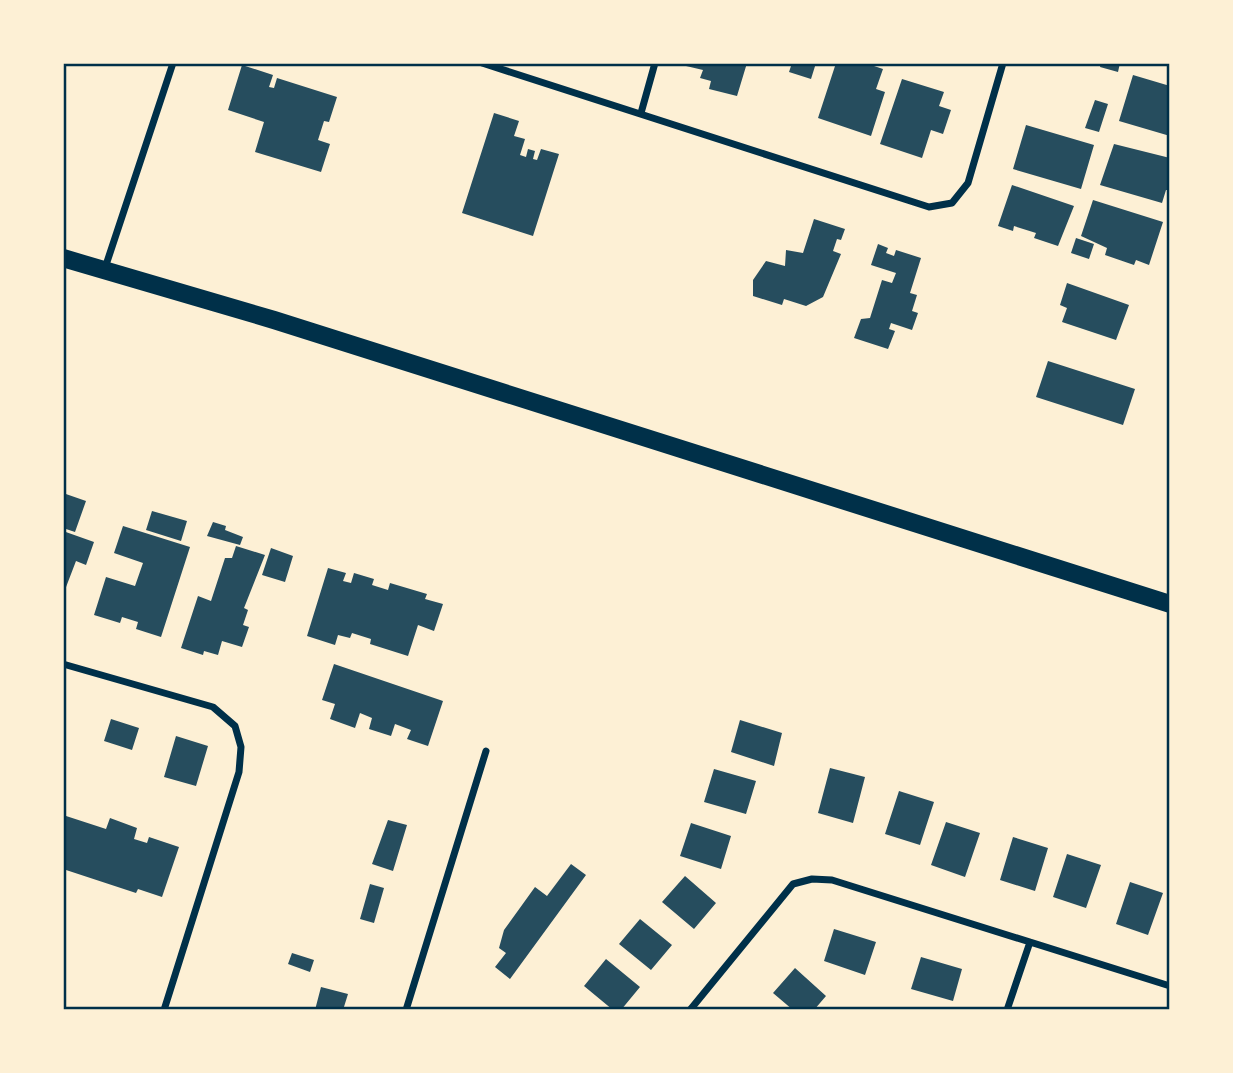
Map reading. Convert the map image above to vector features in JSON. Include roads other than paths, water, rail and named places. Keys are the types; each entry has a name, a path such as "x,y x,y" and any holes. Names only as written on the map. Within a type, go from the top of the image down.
{"main road":[{"path":"63,258 274,320 1170,604"}],"street":[{"path":"104,271 173,63"},
{"path":"482,63 929,207 952,203 968,183 1003,63"},
{"path":"641,113 655,63"},
{"path":"63,664 213,707 235,726 241,747 239,772 164,1010"},
{"path":"406,1010 486,751"},
{"path":"690,1010 793,884 812,878 832,880 1170,986"},
{"path":"1007,1010 1030,942"}]}
